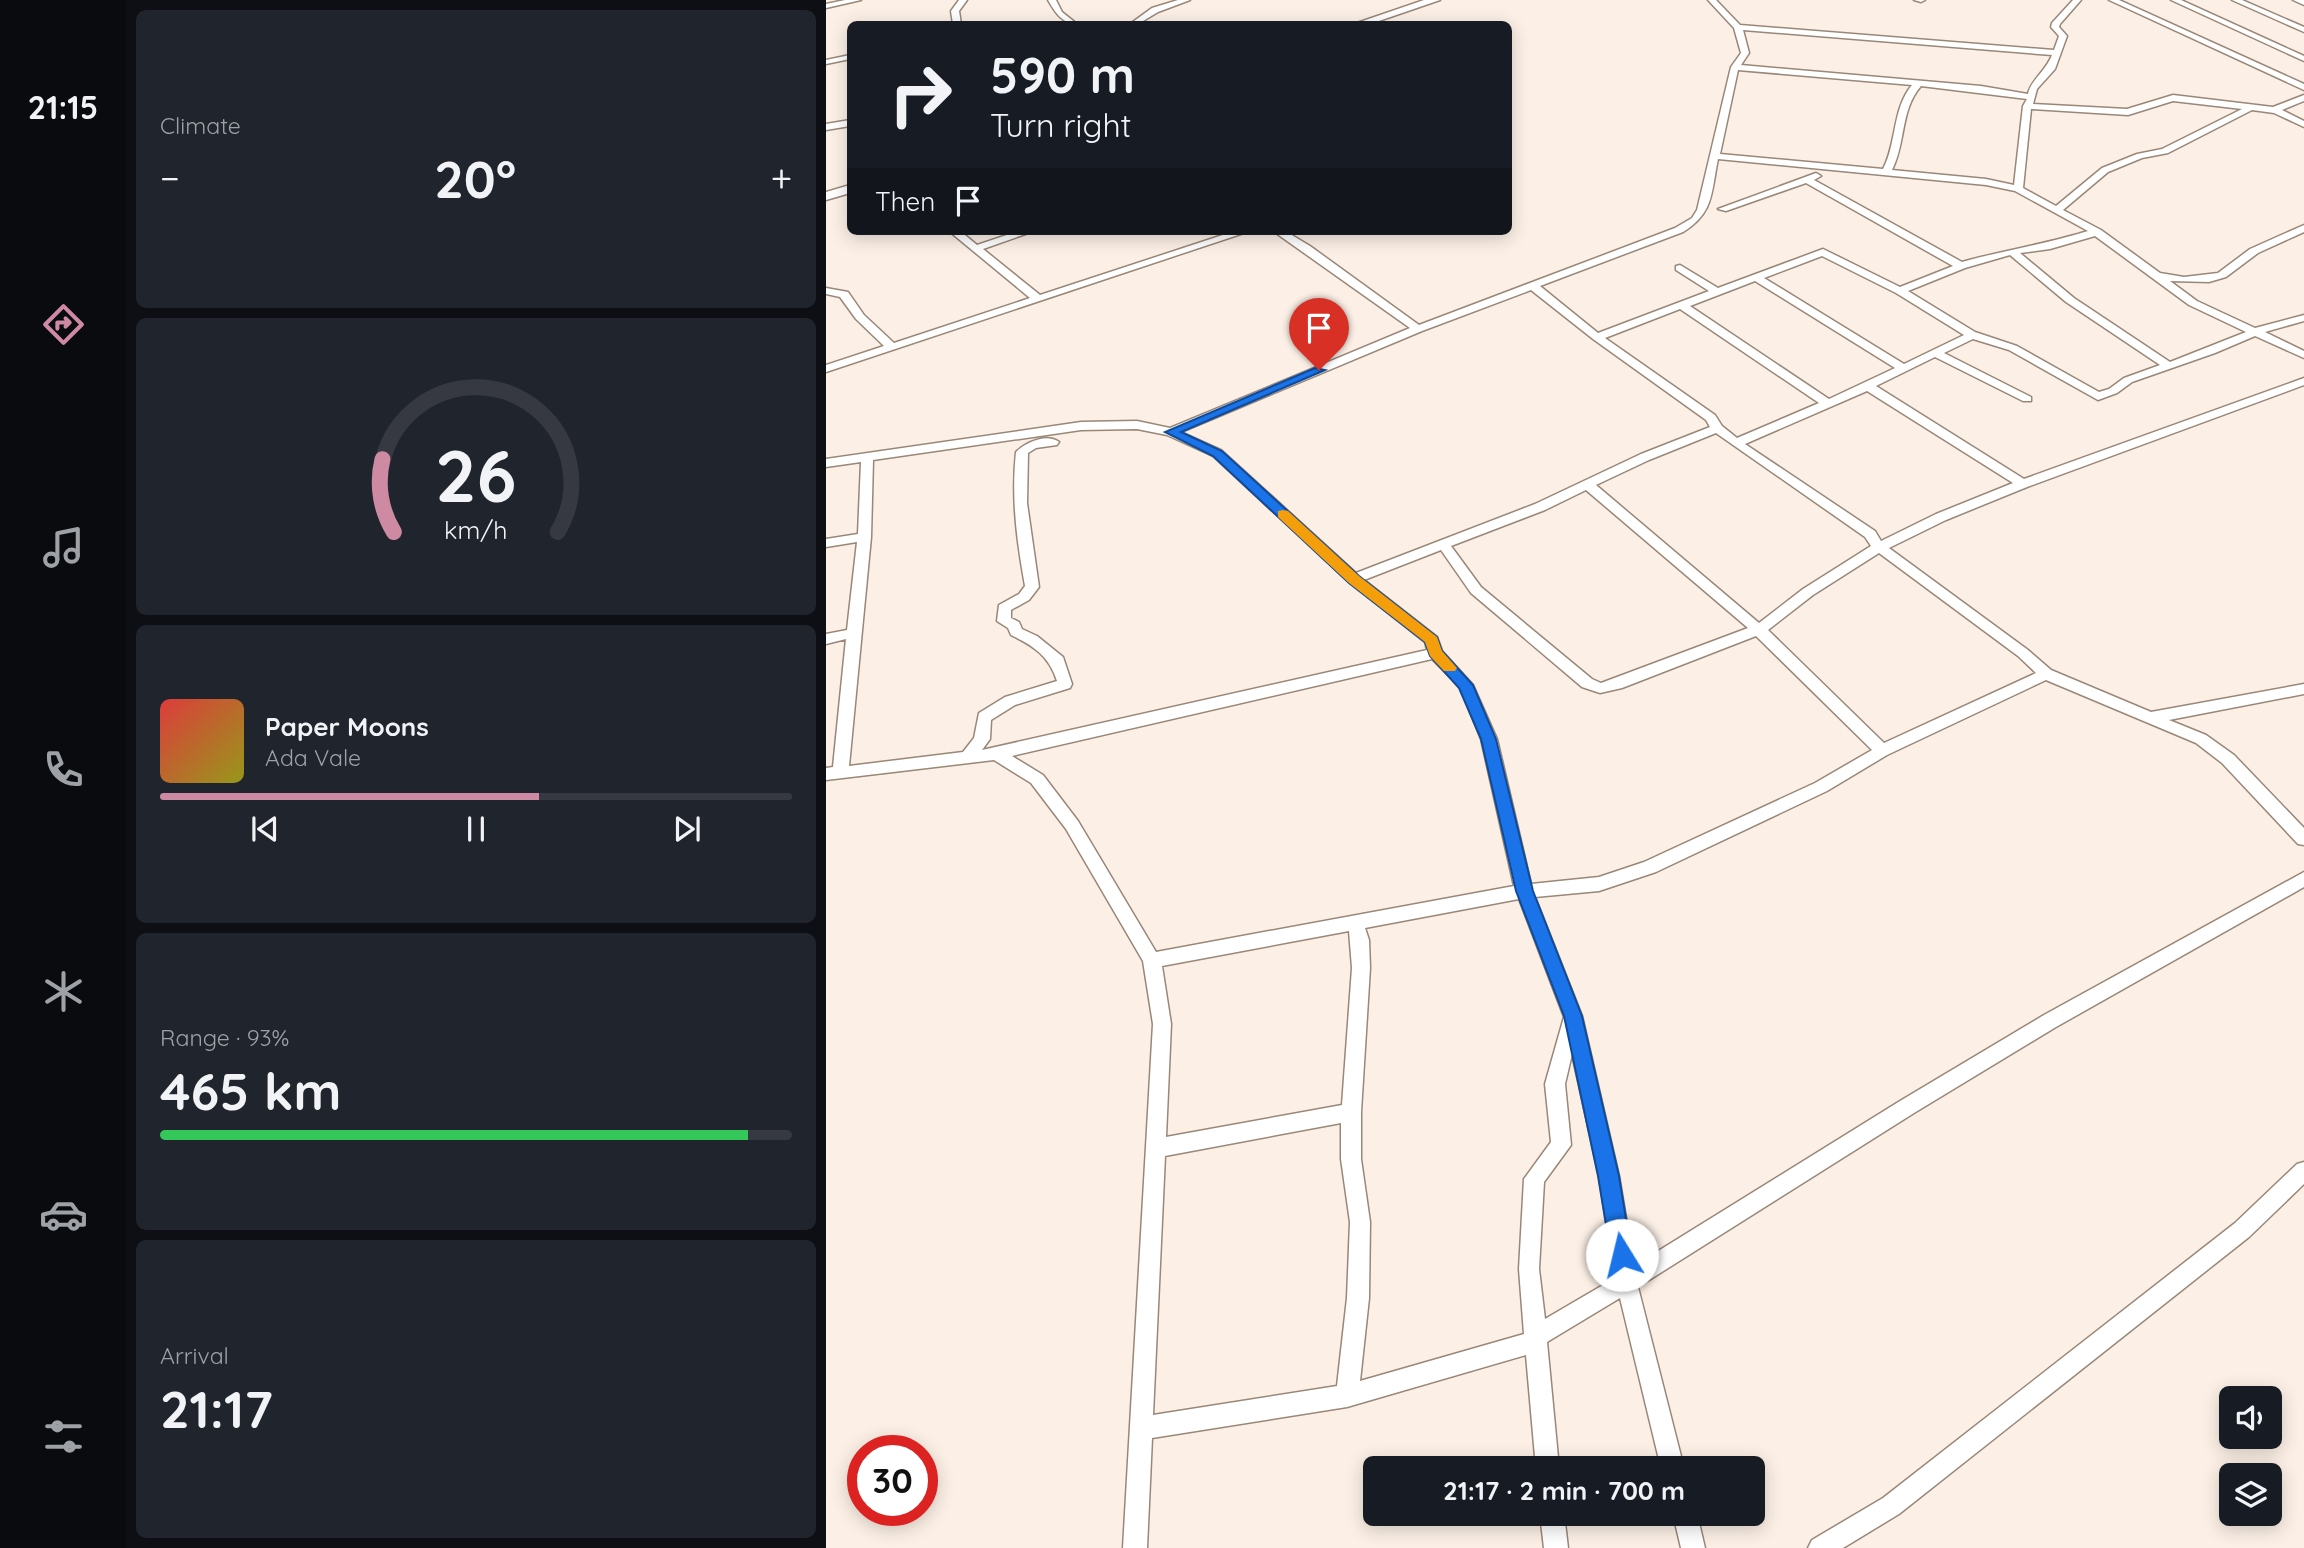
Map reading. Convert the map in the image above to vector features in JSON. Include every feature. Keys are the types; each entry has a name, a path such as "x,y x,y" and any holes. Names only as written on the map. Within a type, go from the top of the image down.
{"highway":[{"path":"1369,21 1435,0"},
{"path":"1386,21 1451,0"},
{"path":"826,196 847,190"},
{"path":"826,202 847,196"}],"street":[{"path":"826,6 857,0"},
{"path":"957,21 955,11 963,0"},
{"path":"1052,0 1059,13 1069,21"},
{"path":"1138,21 1155,10 1186,0"},
{"path":"1171,432 1418,330 1679,230 1696,220 1702,210 1716,156 1735,67 1745,53 1738,27 1712,0"},
{"path":"2018,189 2033,88 2051,69 2063,36 2055,27 2056,23 2077,0"},
{"path":"2113,0 2304,87"},
{"path":"2175,0 2304,59"},
{"path":"2235,0 2304,30"},
{"path":"2297,0 2304,3"},
{"path":"1738,27 2056,53"},
{"path":"826,62 847,58"},
{"path":"1735,67 1918,84 2029,101 2128,111 2173,98 2240,108 2260,106 2304,124"},
{"path":"1886,172 1894,160 1906,98 1918,84"},
{"path":"2272,111 2304,98"},
{"path":"2056,211 2105,170 2140,156 2165,150 2241,111 2260,106"},
{"path":"826,127 847,124"},
{"path":"1716,156 1986,182 2018,189 2097,232 2193,303 2304,355"},
{"path":"1723,209 1808,180 1827,167"},
{"path":"1808,180 1961,266"},
{"path":"2156,276 2184,280 2209,279 2222,275 2254,251 2304,228"},
{"path":"1900,292 1961,266 2012,251 2050,246 2097,232"},
{"path":"959,235 1038,299"},
{"path":"977,248 1017,235"},
{"path":"826,369 1233,235"},
{"path":"1285,235 1418,330"},
{"path":"2012,251 2070,300 2169,366"},
{"path":"1597,337 1823,252 1900,292 1972,335 1995,340 2013,348 2098,396 2113,391 2128,380 2257,331 2304,317"},
{"path":"1680,268 1717,292"},
{"path":"1756,277 1903,368"},
{"path":"1533,286 1597,337 1711,418 1717,428 1736,443 1870,534 1879,547 2023,653 2046,674 2201,739 2228,759 2304,839"},
{"path":"826,290 844,295 860,317 892,347"},
{"path":"1681,306 1828,404"},
{"path":"1736,443 1868,386 1972,335"},
{"path":"1936,353 2027,400"},
{"path":"1443,544 1466,579 1497,609 1587,683 1600,688 1617,684 1760,629 1808,592 1879,547 1941,517 2023,484 2304,381"},
{"path":"1868,386 2023,484"},
{"path":"826,463 1081,426 1137,425 1171,432 1217,453 1354,579 1432,640 1435,653 1466,685 1489,739 1524,891 1573,1016 1608,1176 1626,1281 1670,1456"},
{"path":"967,758 982,739 984,717 1017,698 1065,684 1058,661 1032,639 1016,632 1014,625 1004,621 1003,612 1004,608 1024,597 1032,587 1023,534 1022,452 1032,446 1081,438 1081,426"},
{"path":"1354,579 1540,507 1645,457 1717,428"},
{"path":"867,457 864,537 854,633 833,773 996,754 1435,653"},
{"path":"1586,484 1760,629 1833,697 1882,751"},
{"path":"826,543 864,537"},
{"path":"826,639 854,633"},
{"path":"1153,960 1524,891 1598,884 1650,867 1821,787 1882,751 2046,674"},
{"path":"2149,718 2304,689"},
{"path":"996,754 1037,779 1072,825 1153,960 1162,1024 1135,1548"},
{"path":"1535,1342 1536,1336 1678,1252 1907,1107 2050,1021 2304,879"},
{"path":"1347,1396 1358,1298 1360,1222 1352,1159 1351,1112 1361,968 1360,940 1355,923"},
{"path":"1547,1456 1529,1269 1534,1179 1561,1145 1555,1084 1573,1016"},
{"path":"1157,1148 1351,1112"},
{"path":"1820,1548 1891,1506 2242,1230 2304,1171"},
{"path":"1142,1428 1347,1396 1535,1342"},
{"path":"1553,1526 1556,1548"},
{"path":"1688,1526 1693,1548"}],"slow traffic":[{"path":"1283,514 1354,579 1432,640 1435,653 1449,668"}],"route":[{"path":"1319,370 1171,432 1217,453 1354,579 1432,640 1435,653 1466,685 1489,739 1524,891 1573,1016 1608,1176 1622,1255"}]}
